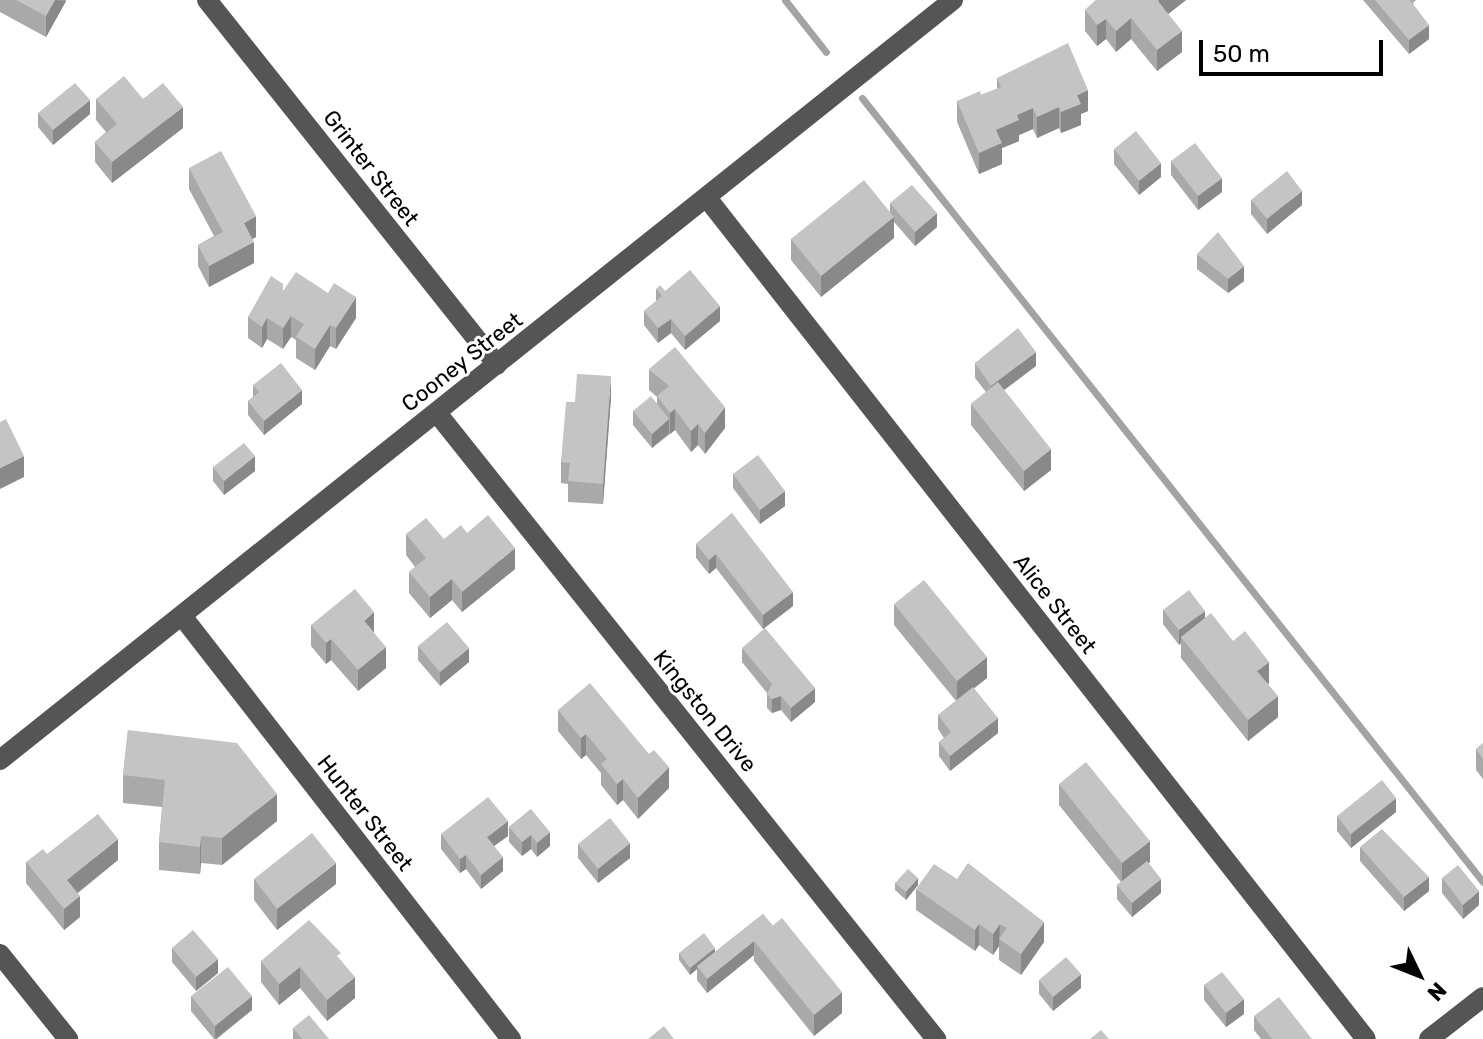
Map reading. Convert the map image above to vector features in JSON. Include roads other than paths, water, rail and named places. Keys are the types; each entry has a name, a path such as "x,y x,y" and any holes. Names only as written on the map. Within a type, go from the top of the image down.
{"street":[{"name":"Grinter Street","path":"207,0 497,365"},
{"name":"Cooney Street","path":"0,760 953,0"},
{"name":"Alice Street","path":"707,198 1366,1039"},
{"name":"Kingston Drive","path":"437,413 936,1039"},
{"name":"Hunter Street","path":"182,616 511,1039"},
{"path":"0,954 68,1039"},
{"path":"1429,1039 1483,997"}],"waterway":[{"path":"785,0 826,52"},
{"path":"862,98 1483,882"}]}
